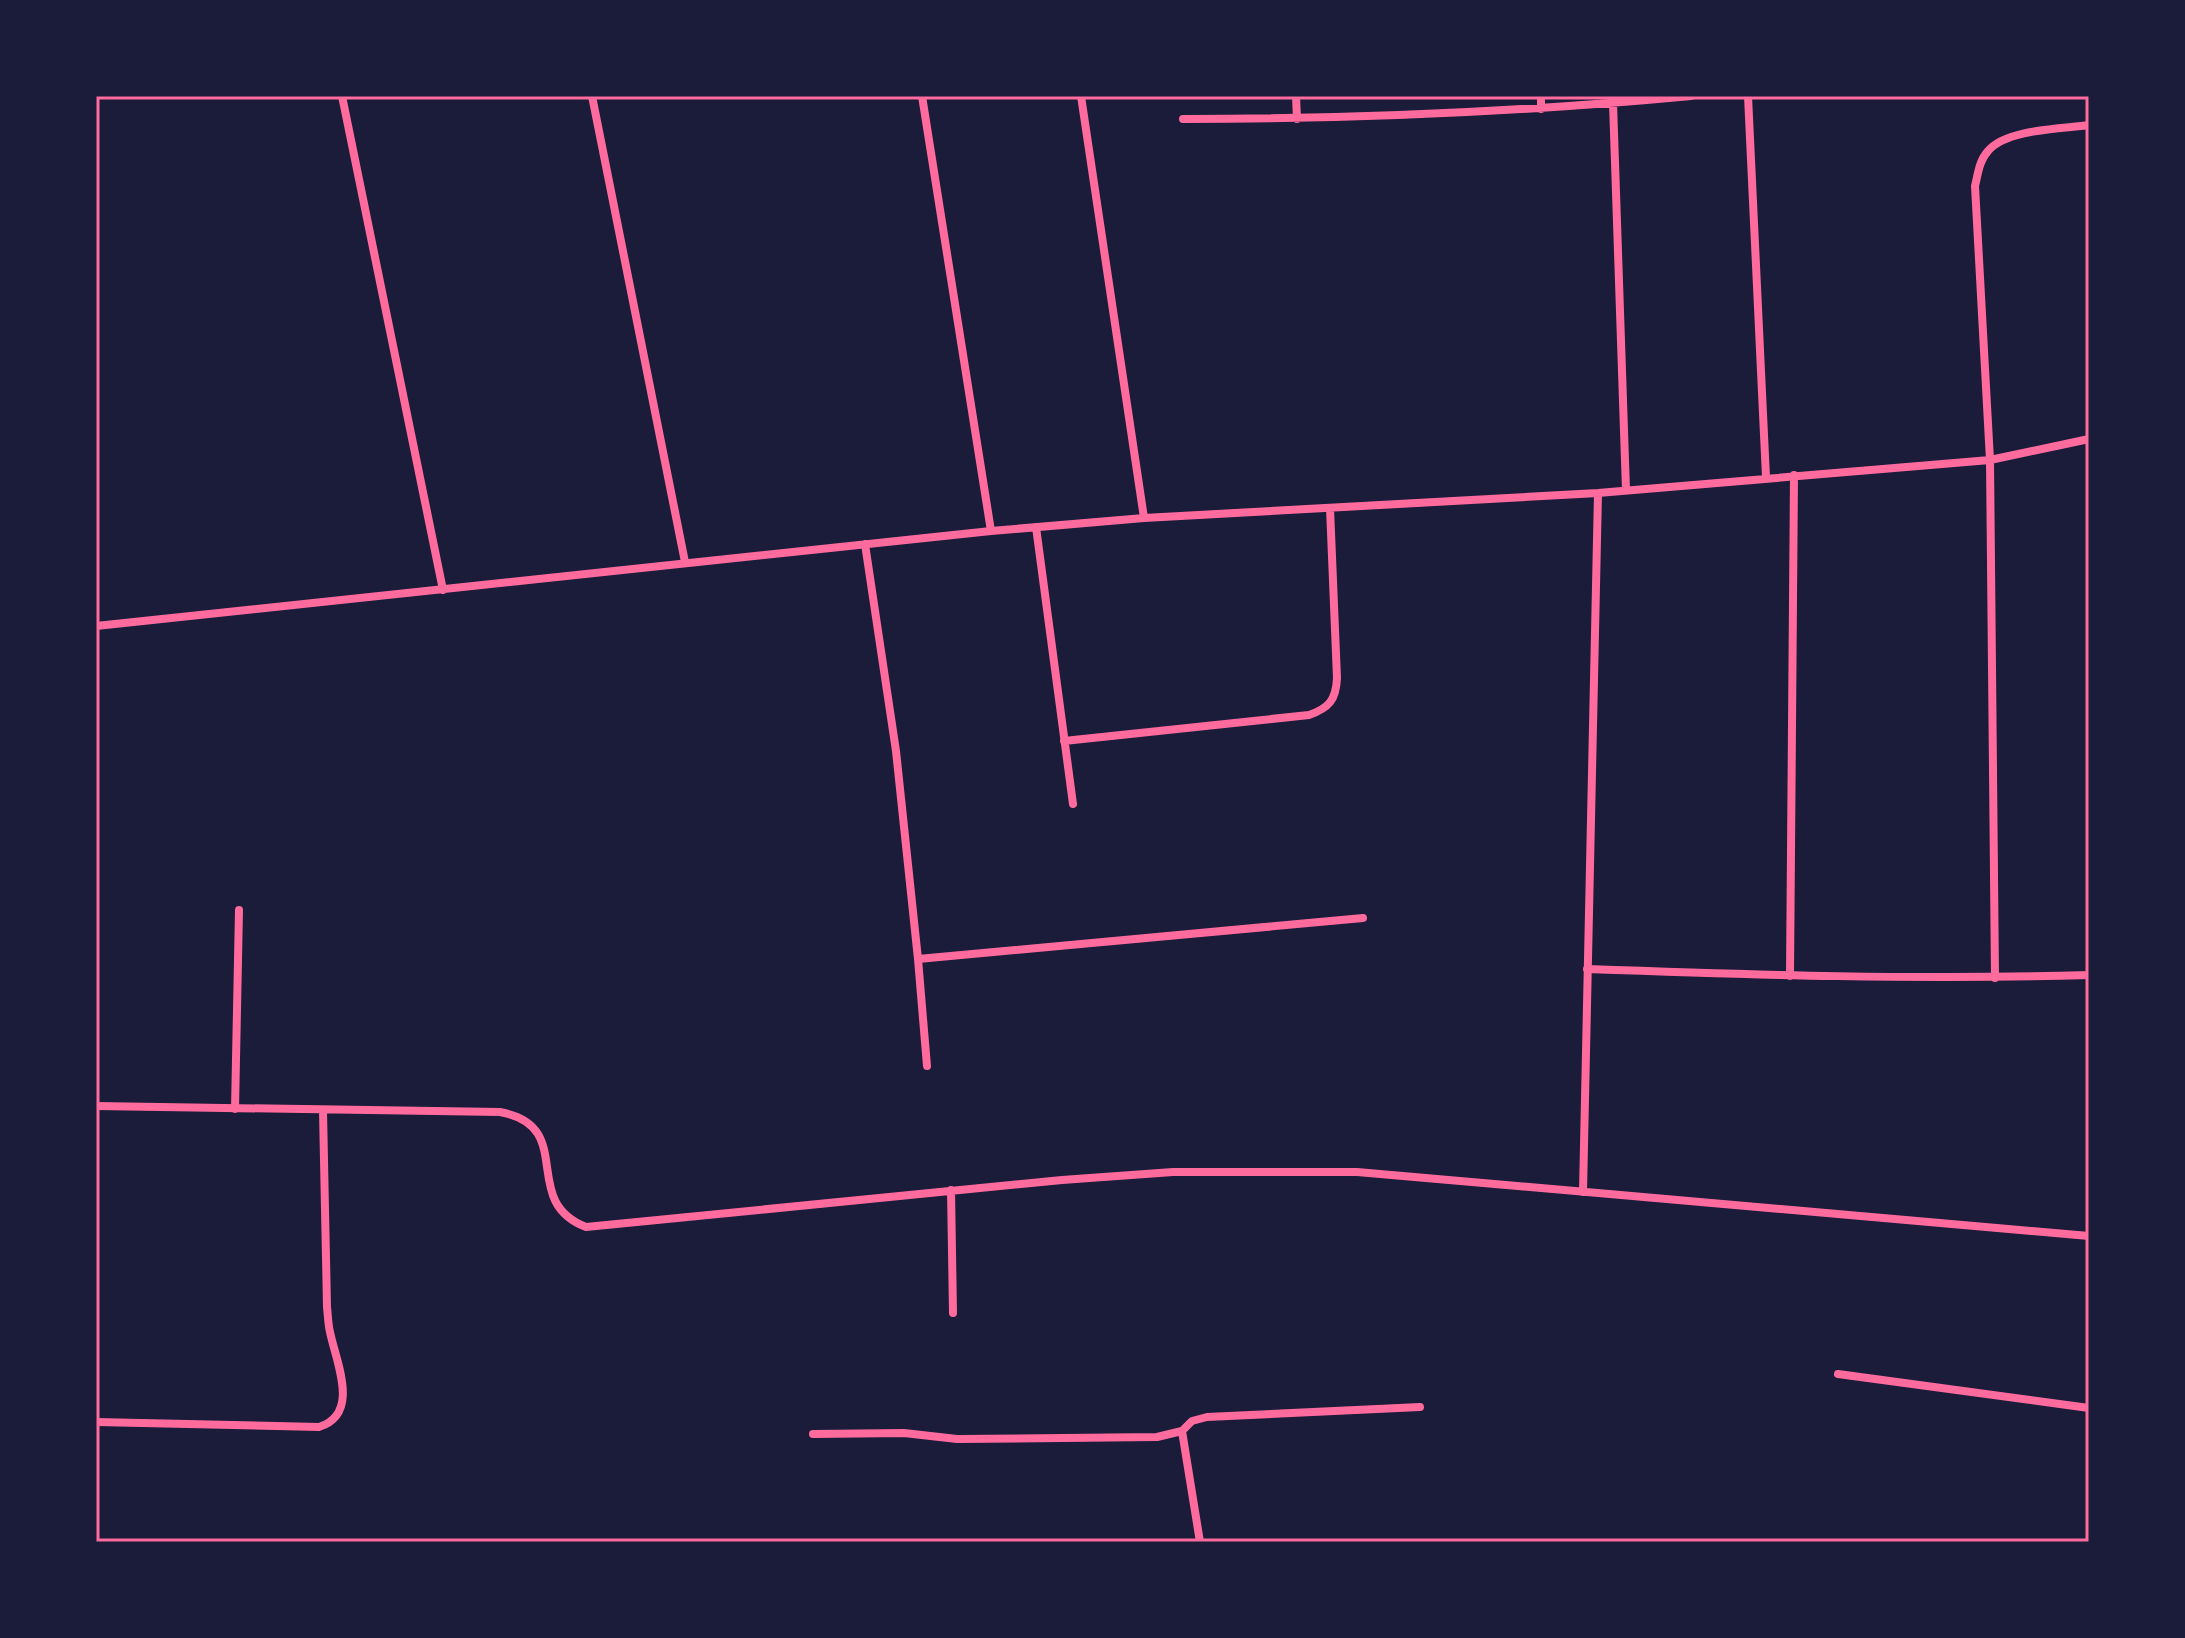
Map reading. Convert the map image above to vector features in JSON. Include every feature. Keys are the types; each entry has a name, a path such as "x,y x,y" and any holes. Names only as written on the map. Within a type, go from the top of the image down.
{"street":[{"path":"342,96 443,590"},
{"path":"592,96 685,562"},
{"path":"922,96 991,531"},
{"path":"1081,96 1144,518"},
{"path":"1296,96 1297,119"},
{"path":"1541,96 1541,109"},
{"path":"1183,119 1297,119 1541,109 1691,96"},
{"path":"1748,96 1766,477"},
{"path":"1613,103 1626,490"},
{"path":"1995,978 1990,460 1975,186 1980,163 1988,150 2002,139 2089,125"},
{"path":"96,626 1036,527 1144,518 1598,493 1990,460 2089,439"},
{"path":"1790,976 1794,475"},
{"path":"1583,1192 1598,493"},
{"path":"1064,741 1309,715 1325,710 1336,696 1337,678 1330,508"},
{"path":"1036,527 1073,804"},
{"path":"865,544 896,751 927,1066"},
{"path":"235,1109 239,910"},
{"path":"918,959 1363,918"},
{"path":"1587,969 1790,976 1995,978 2089,975"},
{"path":"96,1106 500,1112 515,1115 528,1121 538,1132 544,1146 551,1194 557,1209 569,1221 586,1227 951,1190 1173,1172 1273,1171 1357,1172 2089,1236"},
{"path":"96,1422 319,1427 330,1424 338,1416 342,1405 342,1380 329,1332 327,1307 323,1111"},
{"path":"951,1190 953,1313"},
{"path":"1838,1374 2089,1408"},
{"path":"813,1434 904,1433 957,1439 1157,1437 1182,1431 1192,1421 1207,1417 1420,1407"},
{"path":"1182,1431 1200,1542"}]}
